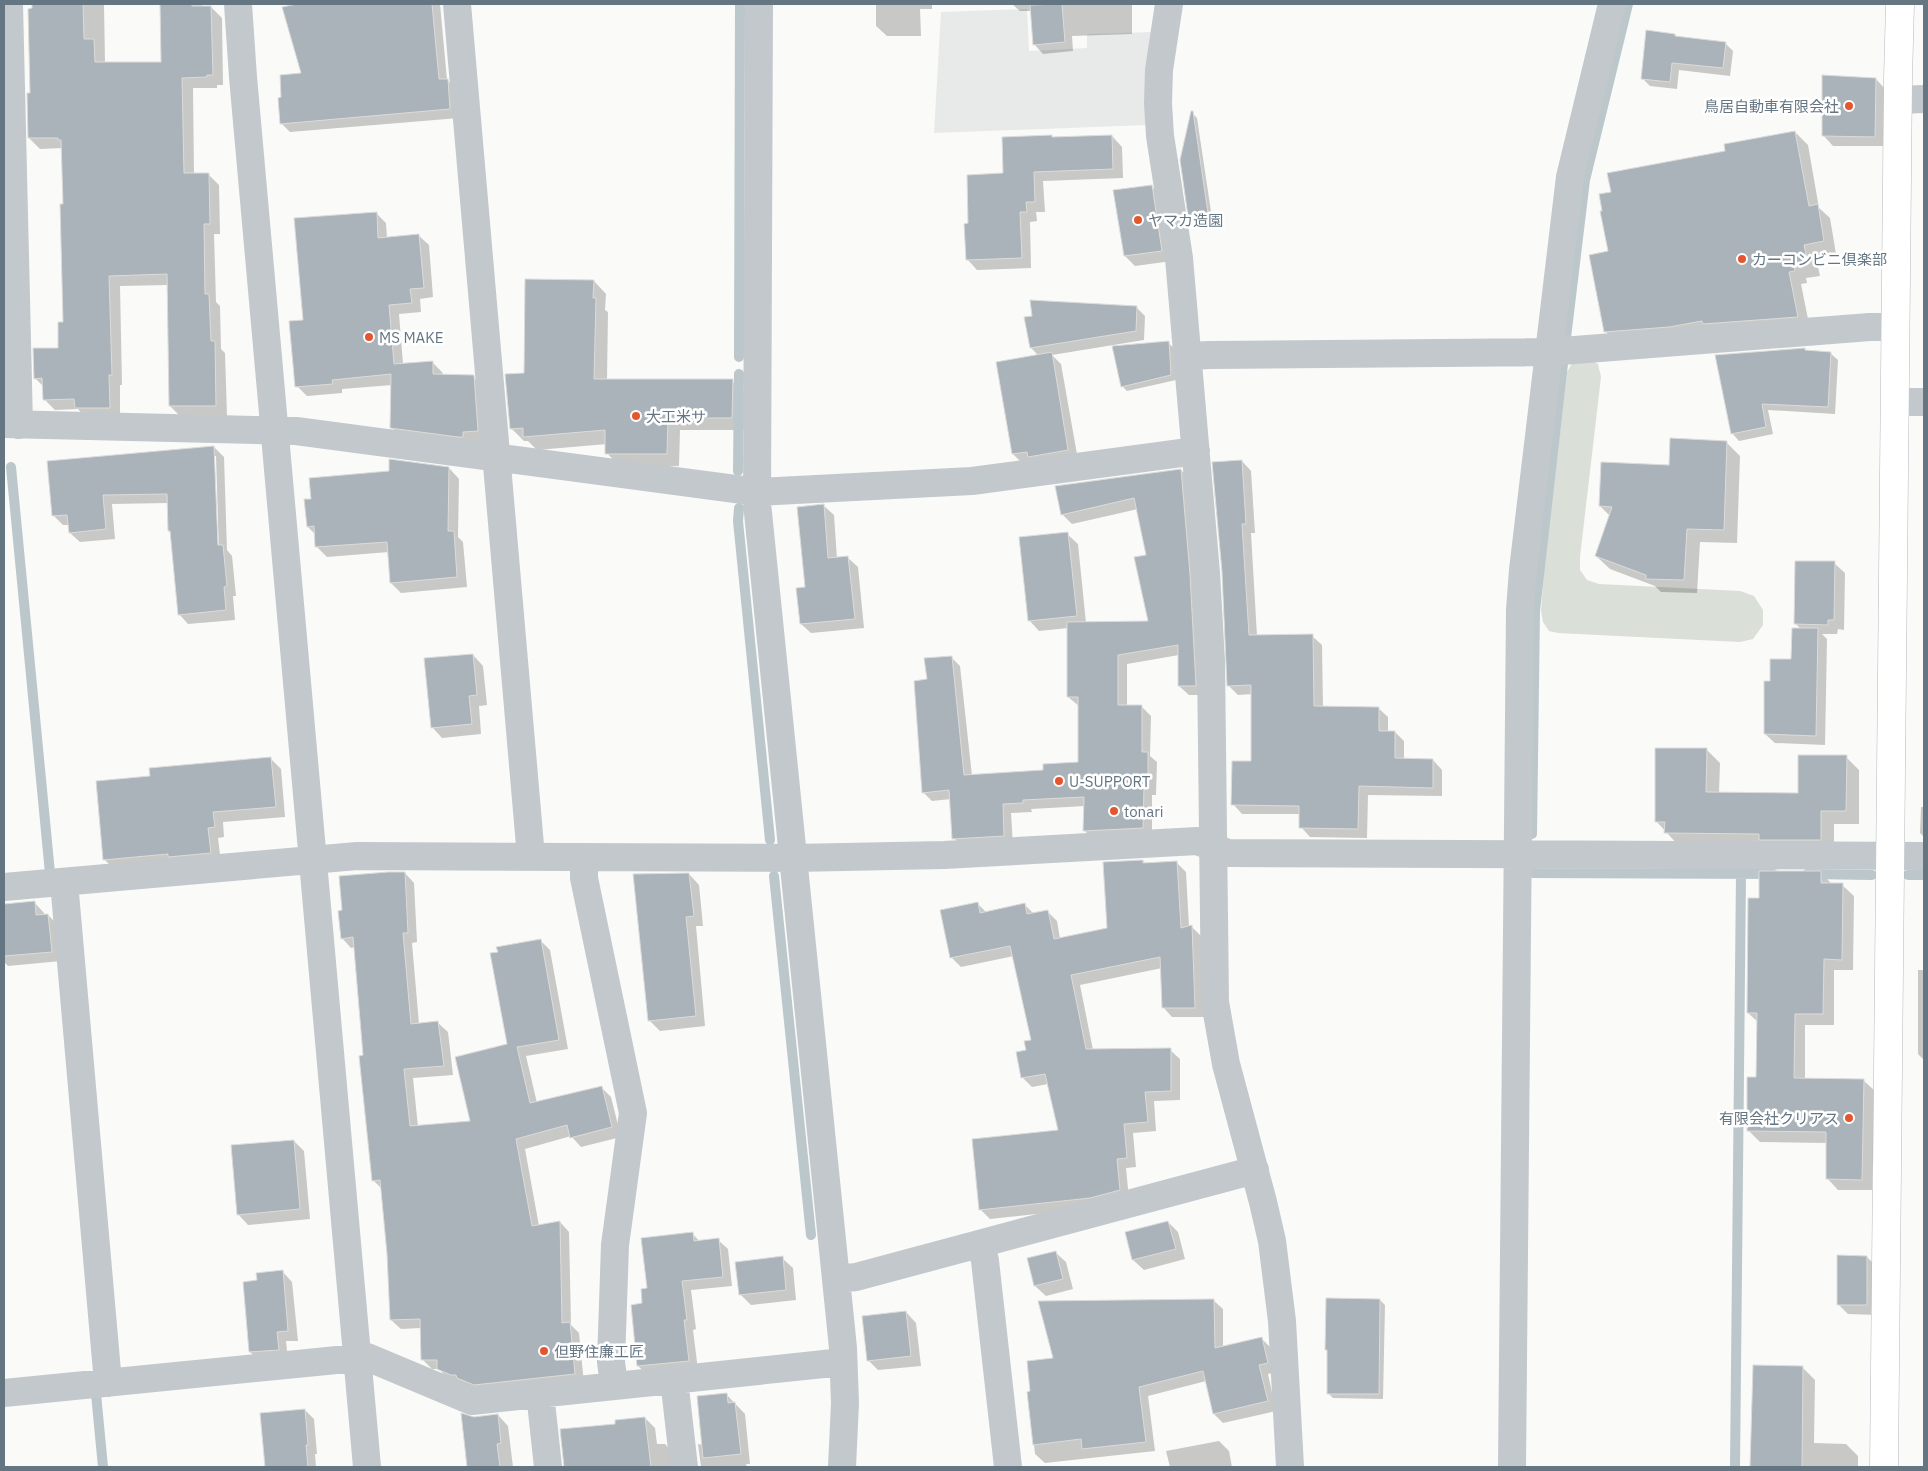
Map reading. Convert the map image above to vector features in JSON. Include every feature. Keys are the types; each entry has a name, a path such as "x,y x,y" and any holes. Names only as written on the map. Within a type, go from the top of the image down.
{"street":[{"path":"10,4 11,425 296,431 758,492 972,481 1196,452"},
{"path":"238,4 366,1467"},
{"path":"457,4 531,857"},
{"path":"759,4 757,503 836,1279 843,1362 842,1467"},
{"path":"1169,4 1159,70 1158,103 1160,136 1179,258 1206,573 1211,661 1216,1010 1226,1064 1255,1170 1270,1234 1278,1282 1290,1467"},
{"path":"1512,1467 1516,854 1520,610 1524,560 1570,177 1612,4"},
{"path":"1884,1467 1895,327 1911,99 1900,4"},
{"path":"1188,356 1549,352 1870,327 1895,327"},
{"path":"1895,402 1924,402"},
{"path":"4,887 357,856 794,858 944,855 1197,841 1228,853 1924,856"},
{"path":"584,857 584,878 633,1113 615,1245 611,1362 614,1385"},
{"path":"64,882 108,1383"},
{"path":"836,1279 856,1277 1255,1170"},
{"path":"981,1244 986,1261 1008,1467"},
{"path":"4,1393 367,1357 472,1401 843,1362"},
{"path":"674,1379 684,1467"},
{"path":"540,1393 548,1467"}],"shaded area":[{"path":"1027,9 1029,51 1087,48 1087,34 1151,32 1146,70 1147,125 934,133 941,12"},
{"path":"1588,358 1598,364 1601,377 1580,570 1587,580 1599,584 1740,591 1754,596 1763,610 1763,625 1753,639 1740,642 1558,633 1549,631 1543,622 1541,611 1544,572 1567,372 1574,360"}],"building":[{"path":"32,4 83,4 84,39 94,39 95,62 161,62 160,4 211,6 213,75 182,78 184,173 209,173 210,224 204,224 205,294 209,294 211,341 215,341 216,406 169,406 167,274 109,276 112,375 109,375 110,408 75,408 74,399 43,400 42,378 34,379 33,348 58,348 58,322 63,322 60,204 63,204 61,140 58,140 58,138 28,138 27,93 30,93 28,9 32,8"},
{"path":"297,4 432,4 439,79 448,79 450,109 280,124 278,98 281,97 280,75 301,73 282,7"},
{"path":"1062,4 1065,42 1033,45 1030,5"},
{"path":"1646,30 1675,34 1675,36 1726,42 1723,68 1672,63 1670,82 1641,79"},
{"path":"1822,75 1876,78 1875,137 1822,136"},
{"path":"1191,111 1193,111 1209,220 1189,223 1180,160"},
{"path":"1795,131 1809,206 1818,204 1824,241 1804,245 1808,264 1794,266 1795,271 1789,272 1798,317 1703,324 1702,321 1669,327 1604,332 1589,255 1608,251 1600,211 1602,211 1599,194 1611,192 1607,173 1725,151 1724,144"},
{"path":"1052,135 1052,137 1112,135 1113,169 1034,172 1035,202 1026,202 1027,212 1020,212 1022,258 966,260 964,224 968,223 967,175 1003,173 1002,137"},
{"path":"1152,185 1162,251 1124,256 1113,190"},
{"path":"377,212 378,238 419,234 424,288 410,289 412,303 389,305 394,364 433,361 433,374 474,375 478,431 463,432 463,437 458,437 390,428 391,374 332,380 333,384 295,387 289,321 303,320 294,218"},
{"path":"525,279 594,280 593,298 596,298 594,379 733,379 732,418 668,418 667,454 605,454 605,430 523,437 523,428 510,429 505,374 524,373"},
{"path":"1030,300 1137,306 1136,331 1030,348 1024,317 1032,316"},
{"path":"1169,341 1171,375 1121,387 1112,346"},
{"path":"1805,348 1805,350 1831,352 1828,407 1762,404 1766,427 1731,434 1715,355"},
{"path":"1052,352 1068,450 1028,457 1027,452 1012,454 996,362"},
{"path":"1670,438 1727,441 1724,530 1687,529 1684,580 1646,579 1646,575 1595,556 1612,507 1599,506 1601,462 1669,465"},
{"path":"214,446 218,545 223,545 227,586 224,587 226,610 178,615 170,531 168,531 167,494 103,495 106,529 69,533 67,515 52,516 47,461"},
{"path":"389,459 449,467 448,531 454,531 457,577 390,583 387,542 315,547 314,526 307,527 304,499 311,499 309,478 389,471"},
{"path":"1242,460 1246,524 1242,524 1249,635 1313,634 1314,706 1379,707 1379,731 1395,731 1395,758 1433,759 1433,788 1359,786 1358,829 1299,828 1299,806 1231,805 1232,761 1251,761 1251,685 1227,686 1222,572 1212,462"},
{"path":"1181,469 1190,574 1196,686 1178,686 1178,645 1118,655 1118,705 1142,705 1142,752 1148,752 1148,786 1144,786 1143,828 1083,831 1084,797 1023,800 1023,803 1003,804 1004,836 952,839 949,790 922,793 914,681 927,679 924,658 952,656 964,775 1043,770 1043,764 1078,762 1078,697 1067,697 1067,622 1148,621 1134,557 1146,555 1134,498 1061,515 1055,486"},
{"path":"824,504 828,558 848,556 855,619 800,624 796,588 805,587 797,507"},
{"path":"1068,532 1077,616 1028,621 1019,537"},
{"path":"1795,561 1835,561 1834,620 1828,620 1828,625 1794,624"},
{"path":"1792,628 1818,628 1816,736 1764,734 1764,681 1770,681 1770,659 1791,659"},
{"path":"473,654 477,695 469,696 472,724 431,728 424,658"},
{"path":"1655,748 1707,748 1706,792 1798,793 1798,755 1847,755 1846,811 1821,811 1821,840 1759,840 1759,834 1664,833 1665,822 1655,822"},
{"path":"271,757 276,807 213,812 215,827 208,828 211,853 168,857 168,854 103,860 96,781 150,776 149,768"},
{"path":"1143,860 1143,863 1177,861 1181,928 1192,925 1195,1008 1162,1008 1160,957 1071,975 1086,1049 1171,1048 1171,1091 1145,1092 1148,1122 1124,1124 1127,1158 1117,1159 1120,1190 1090,1198 979,1210 972,1139 1058,1130 1045,1074 1021,1078 1016,1052 1026,1050 1024,1041 1031,1040 1010,946 950,958 940,910 978,902 980,913 1025,903 1027,914 1048,910 1054,939 1107,928 1103,862"},
{"path":"1759,871 1821,871 1821,883 1843,883 1842,960 1824,959 1823,1014 1795,1014 1794,1078 1864,1079 1862,1180 1826,1179 1826,1132 1747,1131 1747,1077 1756,1077 1757,1013 1747,1013 1748,898 1759,898"},
{"path":"405,872 408,933 403,933 411,1024 438,1021 444,1066 404,1069 410,1126 470,1121 455,1057 507,1044 490,953 498,952 496,947 541,939 559,1040 517,1047 530,1103 602,1086 612,1127 570,1138 567,1125 516,1139 532,1226 560,1221 562,1323 570,1322 575,1374 474,1385 457,1378 456,1375 451,1375 437,1369 437,1360 421,1360 420,1319 390,1320 387,1254 380,1180 372,1181 359,1056 363,1055 353,937 341,939 338,911 342,910 339,876"},
{"path":"689,873 694,916 686,917 696,1016 648,1021 633,874"},
{"path":"35,901 36,915 48,914 52,952 4,956 4,904"},
{"path":"294,1140 300,1209 237,1215 231,1145"},
{"path":"1168,1221 1176,1249 1132,1260 1125,1232"},
{"path":"693,1232 694,1241 719,1238 723,1277 682,1281 687,1320 684,1320 689,1361 637,1366 631,1305 642,1303 641,1289 647,1288 641,1238"},
{"path":"1056,1251 1063,1279 1034,1286 1027,1258"},
{"path":"1837,1255 1867,1256 1867,1305 1837,1305"},
{"path":"783,1256 786,1290 739,1295 735,1262"},
{"path":"283,1270 288,1331 277,1332 279,1350 249,1352 243,1282 257,1280 256,1273"},
{"path":"1326,1298 1380,1299 1379,1394 1327,1394 1327,1350 1325,1350"},
{"path":"1214,1299 1215,1348 1262,1337 1268,1363 1259,1365 1268,1401 1213,1414 1203,1371 1139,1387 1146,1442 1082,1449 1081,1439 1033,1445 1027,1392 1030,1391 1027,1361 1053,1358 1038,1301"},
{"path":"906,1311 911,1356 867,1361 862,1316"},
{"path":"1753,1365 1803,1366 1802,1467 1750,1467"},
{"path":"727,1393 728,1403 735,1402 741,1454 703,1458 697,1396"},
{"path":"305,1409 308,1467 265,1467 260,1413"},
{"path":"461,1413 474,1417 498,1414 501,1443 497,1444 500,1467 467,1467"},
{"path":"645,1417 651,1467 564,1467 560,1429 615,1424 615,1420"}],"waterway":[{"path":"739,357 740,4"},
{"path":"1566,338 1585,180 1628,4"},
{"path":"1532,834 1535,611 1563,364"},
{"path":"738,471 739,374"},
{"path":"11,467 50,873"},
{"path":"739,508 738,521 770,840"},
{"path":"1532,870 1532,873 1773,874"},
{"path":"1735,1467 1741,874"},
{"path":"1807,874 1872,875"},
{"path":"1908,875 1924,875"},
{"path":"774,876 811,1235"},
{"path":"96,1394 103,1467"}],"place":[{"name":"鳥居自動車有限会社","path":"1849,106"},
{"name":"ヤマカ造園","path":"1138,220"},
{"name":"カーコンビニ倶楽部","path":"1742,259"},
{"name":"MS MAKE","path":"369,337"},
{"name":"大工米サ","path":"636,416"},
{"name":"U-SUPPORT","path":"1059,781"},
{"name":"tonari","path":"1114,811"},
{"name":"有限会社クリアス","path":"1849,1118"},
{"name":"但野住廉工匠","path":"544,1351"}]}
